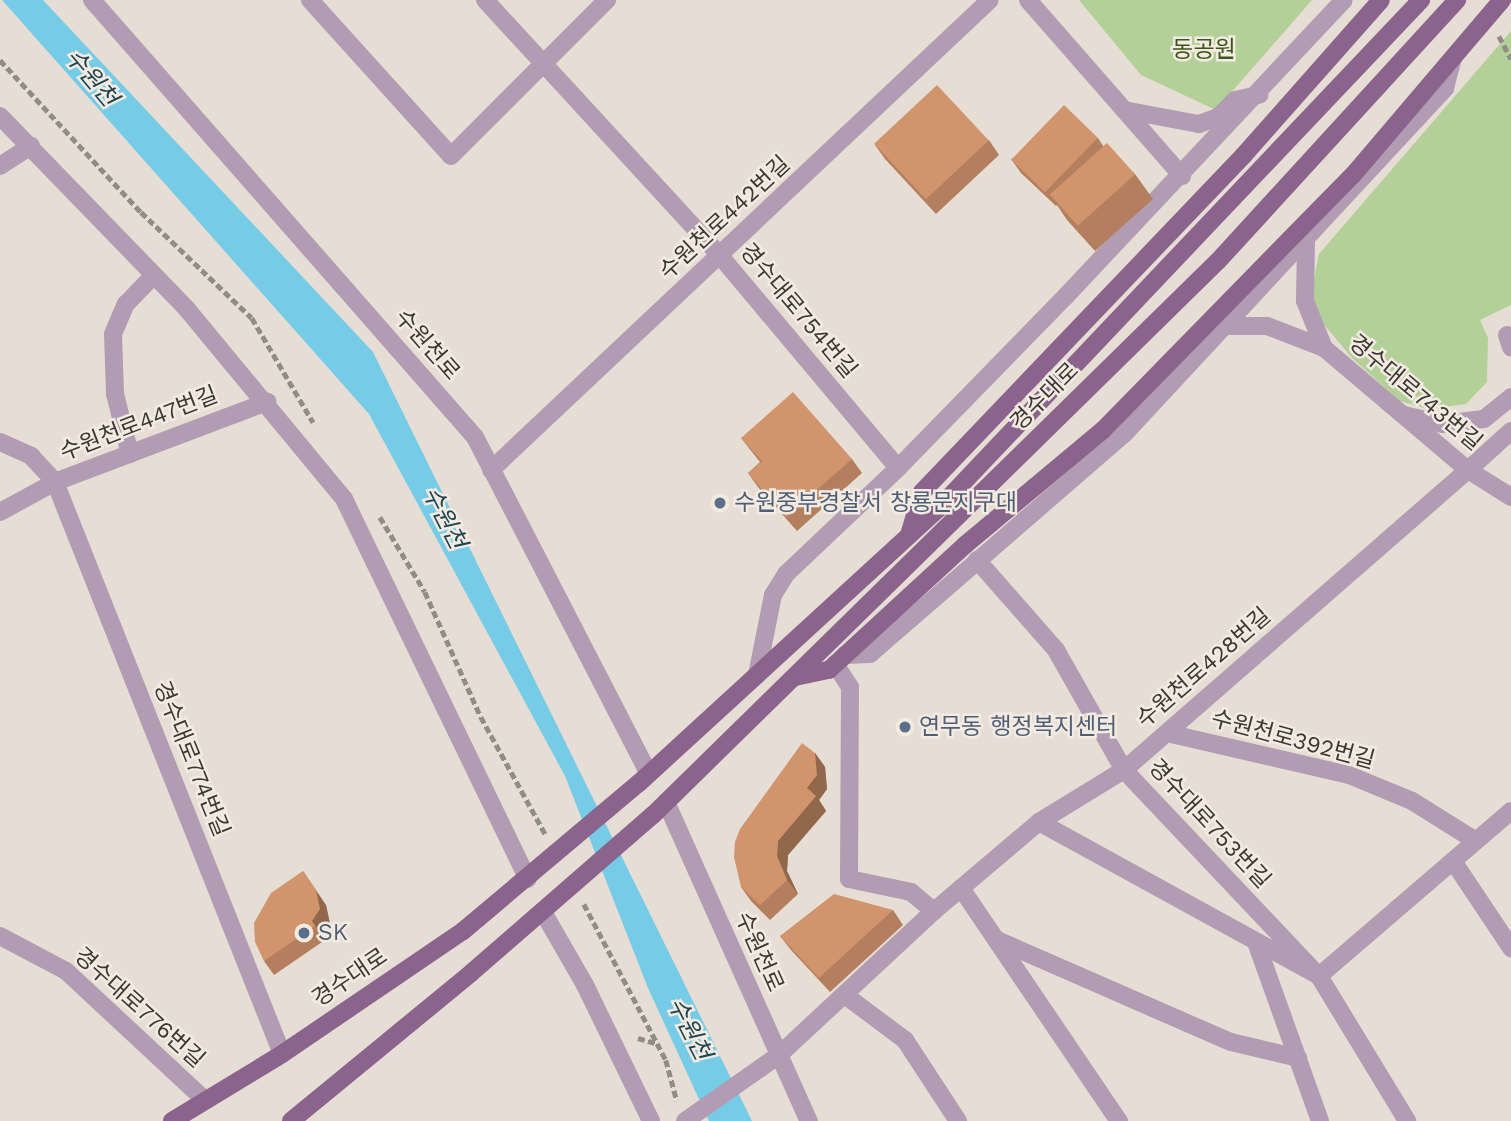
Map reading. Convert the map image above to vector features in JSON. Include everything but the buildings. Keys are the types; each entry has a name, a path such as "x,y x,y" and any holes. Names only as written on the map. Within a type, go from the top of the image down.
{"main road":[{"path":"908,537 922,492 1243,156 1381,0"},
{"name":"경수대로","path":"172,1121 282,1054 463,931 547,864 644,778 908,537 1421,0"},
{"name":"경수대로","path":"543,912 659,809 1218,261 1457,0"},
{"path":"795,677 829,670 965,545 1112,421 1353,175 1502,0"},
{"path":"298,1119 543,912"}],"street":[{"name":"수원천로","path":"92,0 475,437 644,778"},
{"path":"310,0 451,156 607,0"},
{"name":"경수대로754번길","path":"485,0 721,257 898,468"},
{"name":"수원천로442번길","path":"491,470 721,257 990,0"},
{"path":"1028,0 1182,176"},
{"path":"757,675 773,595 786,574 898,468 1182,176 1344,0"},
{"path":"934,911 911,892 849,880 850,687 840,660 870,654 1048,504 1124,434 1306,242 1445,88 1453,59"},
{"path":"1124,110 1199,124 1218,117 1235,100 1259,95"},
{"path":"0,116 154,275 267,401 344,499 528,879"},
{"path":"0,166 31,146"},
{"name":"경수대로743번길","path":"1306,242 1305,301 1324,348"},
{"path":"130,454 115,394 113,334 126,304 154,275"},
{"name":"경수대로743번길","path":"1226,326 1267,326 1324,348 1398,414 1468,470 1511,497"},
{"path":"1398,414 1442,424 1483,419 1511,397"},
{"name":"수원천로447번길","path":"0,442 31,456 55,482 267,401"},
{"path":"1496,445 1511,421"},
{"path":"1496,445 1511,431"},
{"name":"수원천로428번길","path":"685,1121 775,1058 846,996 934,911 1039,822 1124,769 1496,445"},
{"path":"0,512 55,482"},
{"name":"경수대로774번길","path":"55,482 282,1054"},
{"name":"경수대로753번길","path":"978,561 1056,650 1124,769 1320,976 1406,1121"},
{"name":"수원천로392번길","path":"1167,733 1349,775 1412,801 1476,841"},
{"name":"수원천로","path":"659,809 775,1058 809,1121"},
{"path":"1039,822 1257,945 1320,976 1511,811"},
{"path":"1453,861 1511,948"},
{"path":"961,888 1119,1121"},
{"path":"543,912 585,985 651,1121"},
{"name":"경수대로776번길","path":"0,936 66,971 205,1100"},
{"path":"997,940 1231,1042 1298,1058"},
{"path":"1257,945 1320,1121"},
{"path":"846,996 905,1040 958,1121"}],"green space":[{"name":"동공원","path":"1079,0 1312,0 1216,110 1141,75"},
{"path":"1511,31 1511,305 1480,320 1488,338 1487,382 1466,404 1428,409 1400,401 1352,358 1317,316 1312,289 1319,254"}],"water":[{"name":"수원천","path":"2,0 43,0 373,352 752,1121 709,1121 648,988 565,776 369,414"}],"place":[{"name":"수원중부경찰서 창룡문지구대","path":"720,503"},
{"name":"연무동 행정복지센터","path":"905,727"},
{"name":"SK","path":"304,933"}]}
